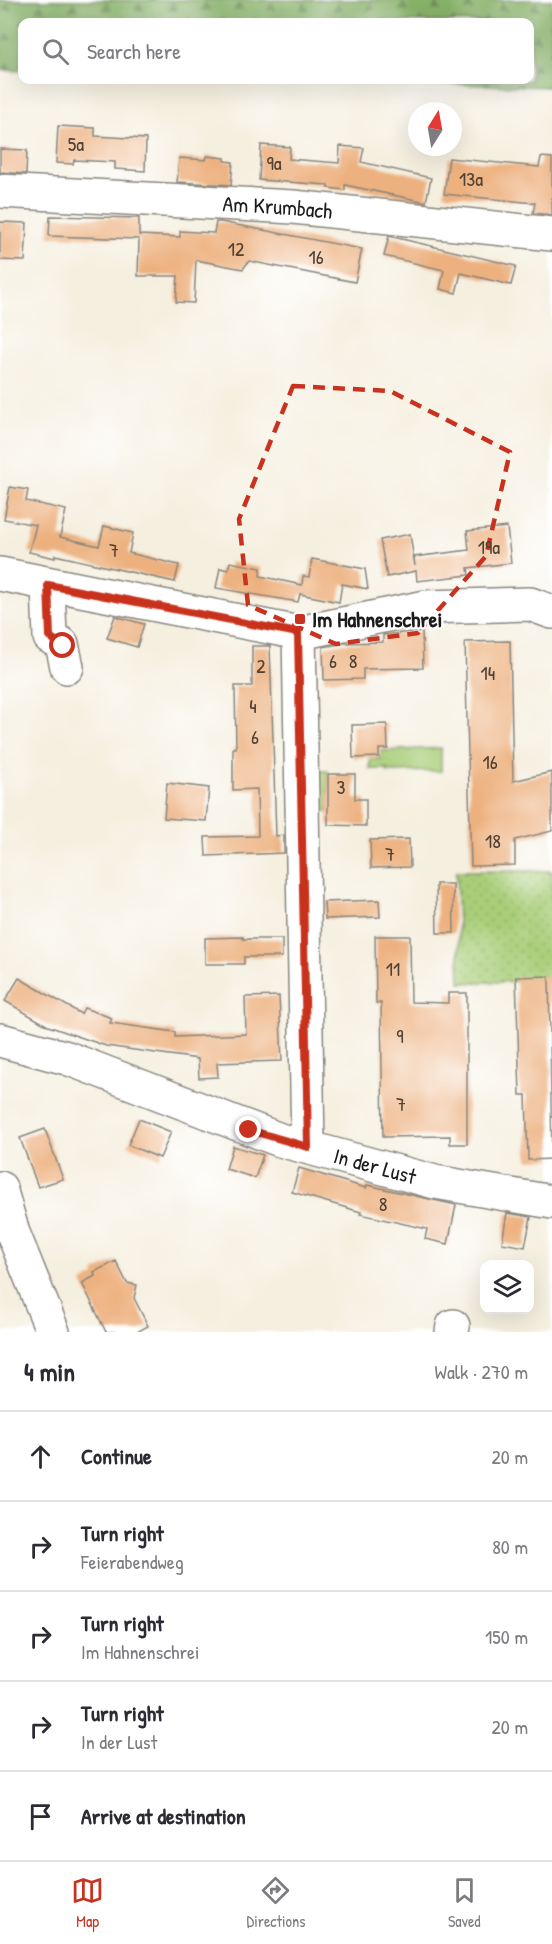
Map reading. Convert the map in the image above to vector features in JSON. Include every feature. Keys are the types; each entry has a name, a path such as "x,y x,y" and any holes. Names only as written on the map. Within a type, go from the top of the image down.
{"street":[{"name":"Am Krumbach","path":"0,190 293,207 552,234"},
{"path":"0,574 298,633 426,607 530,604 552,612"},
{"path":"48,585 50,637 63,646 67,668"},
{"path":"298,633 308,1147"},
{"name":"In der Lust","path":"0,1040 67,1058 249,1130 435,1182 552,1202"},
{"path":"0,1188 13,1233 53,1332"}],"highlighted area":[{"path":"293,386 390,391 510,452 486,556 418,633 336,644 248,605 239,519"}],"green space":[{"path":"0,0 552,0 552,87 444,84 534,84 534,18 18,18 18,71 0,70"},
{"path":"441,748 441,771 388,772 387,769 370,769 370,759 381,759 381,751"},
{"path":"310,771 328,771 328,811 311,811"},
{"path":"456,871 552,871 552,980 460,983"}],"building":[{"path":"58,126 95,128 95,136 146,139 145,171 115,169 115,162 74,160 73,164 56,163"},
{"path":"261,145 290,147 289,159 339,163 340,146 364,148 361,162 431,178 426,202 345,185 345,190 328,188 328,185 259,180"},
{"path":"0,149 27,150 26,174 0,172"},
{"path":"207,156 225,158 225,161 233,162 231,185 177,182 179,158 206,160"},
{"path":"541,157 552,158 552,215 533,213 535,203 444,194 449,158 539,167"},
{"path":"50,216 139,218 139,235 180,237 180,231 214,233 216,222 221,222 362,249 355,282 249,261 243,269 196,260 194,303 176,302 178,276 138,276 139,239 49,236"},
{"path":"0,222 27,223 25,261 0,260"},
{"path":"389,236 516,266 511,285 461,273 456,293 440,289 444,270 384,256"},
{"path":"10,487 28,490 26,501 66,510 60,537 99,546 104,526 133,533 129,553 179,565 175,582 55,555 55,558 29,552 36,525 4,519"},
{"path":"507,527 511,563 468,568 469,575 417,581 416,571 387,577 380,540 410,534 415,566 414,557 469,550 467,531"},
{"path":"312,559 365,569 368,589 342,584 339,602 300,594 298,602 216,588 220,568 228,570 230,562 261,568 260,576 302,585 303,576 309,577"},
{"path":"115,616 144,624 137,647 107,638"},
{"path":"422,631 423,668 363,669 363,679 324,680 323,647 345,643 383,642 383,635"},
{"path":"510,641 513,781 552,772 552,831 515,840 515,865 471,866 465,642"},
{"path":"252,646 270,646 276,836 284,835 284,853 206,856 205,837 258,836 257,789 233,790 233,748 236,748 235,686 252,686"},
{"path":"387,724 388,749 379,749 379,757 353,758 352,725"},
{"path":"328,774 355,774 355,799 366,799 366,826 328,825"},
{"path":"167,783 209,788 206,821 164,818"},
{"path":"409,839 410,867 371,868 370,840"},
{"path":"436,884 453,884 454,933 437,933"},
{"path":"379,900 380,917 325,919 324,902"},
{"path":"375,936 410,936 411,1002 448,1003 448,993 467,993 467,1144 450,1144 450,1136 383,1137 381,1003 376,1003"},
{"path":"243,937 243,939 282,939 282,957 244,957 244,964 205,964 205,938"},
{"path":"549,976 552,1159 528,1160 526,1095 520,1095 516,977"},
{"path":"19,978 81,1014 84,1008 112,1018 110,1023 175,1032 175,1037 246,1034 245,997 279,996 282,1061 217,1063 218,1077 199,1078 198,1059 106,1046 48,1026 5,1001"},
{"path":"139,1119 171,1132 160,1158 128,1145"},
{"path":"45,1129 63,1179 38,1187 20,1138"},
{"path":"233,1146 263,1155 255,1178 226,1169"},
{"path":"299,1168 366,1188 367,1185 456,1205 448,1244 425,1239 427,1229 360,1214 361,1212 292,1192"},
{"path":"507,1213 531,1217 525,1247 502,1243"},
{"path":"116,1261 127,1283 137,1285 134,1298 148,1326 137,1332 106,1332 82,1283 95,1276 94,1272"}],"place":[{"name":"Im Hahnenschrei","path":"300,619"}],"route":[{"path":"63,646 50,637 48,585 298,633 308,1147 249,1130"}]}
